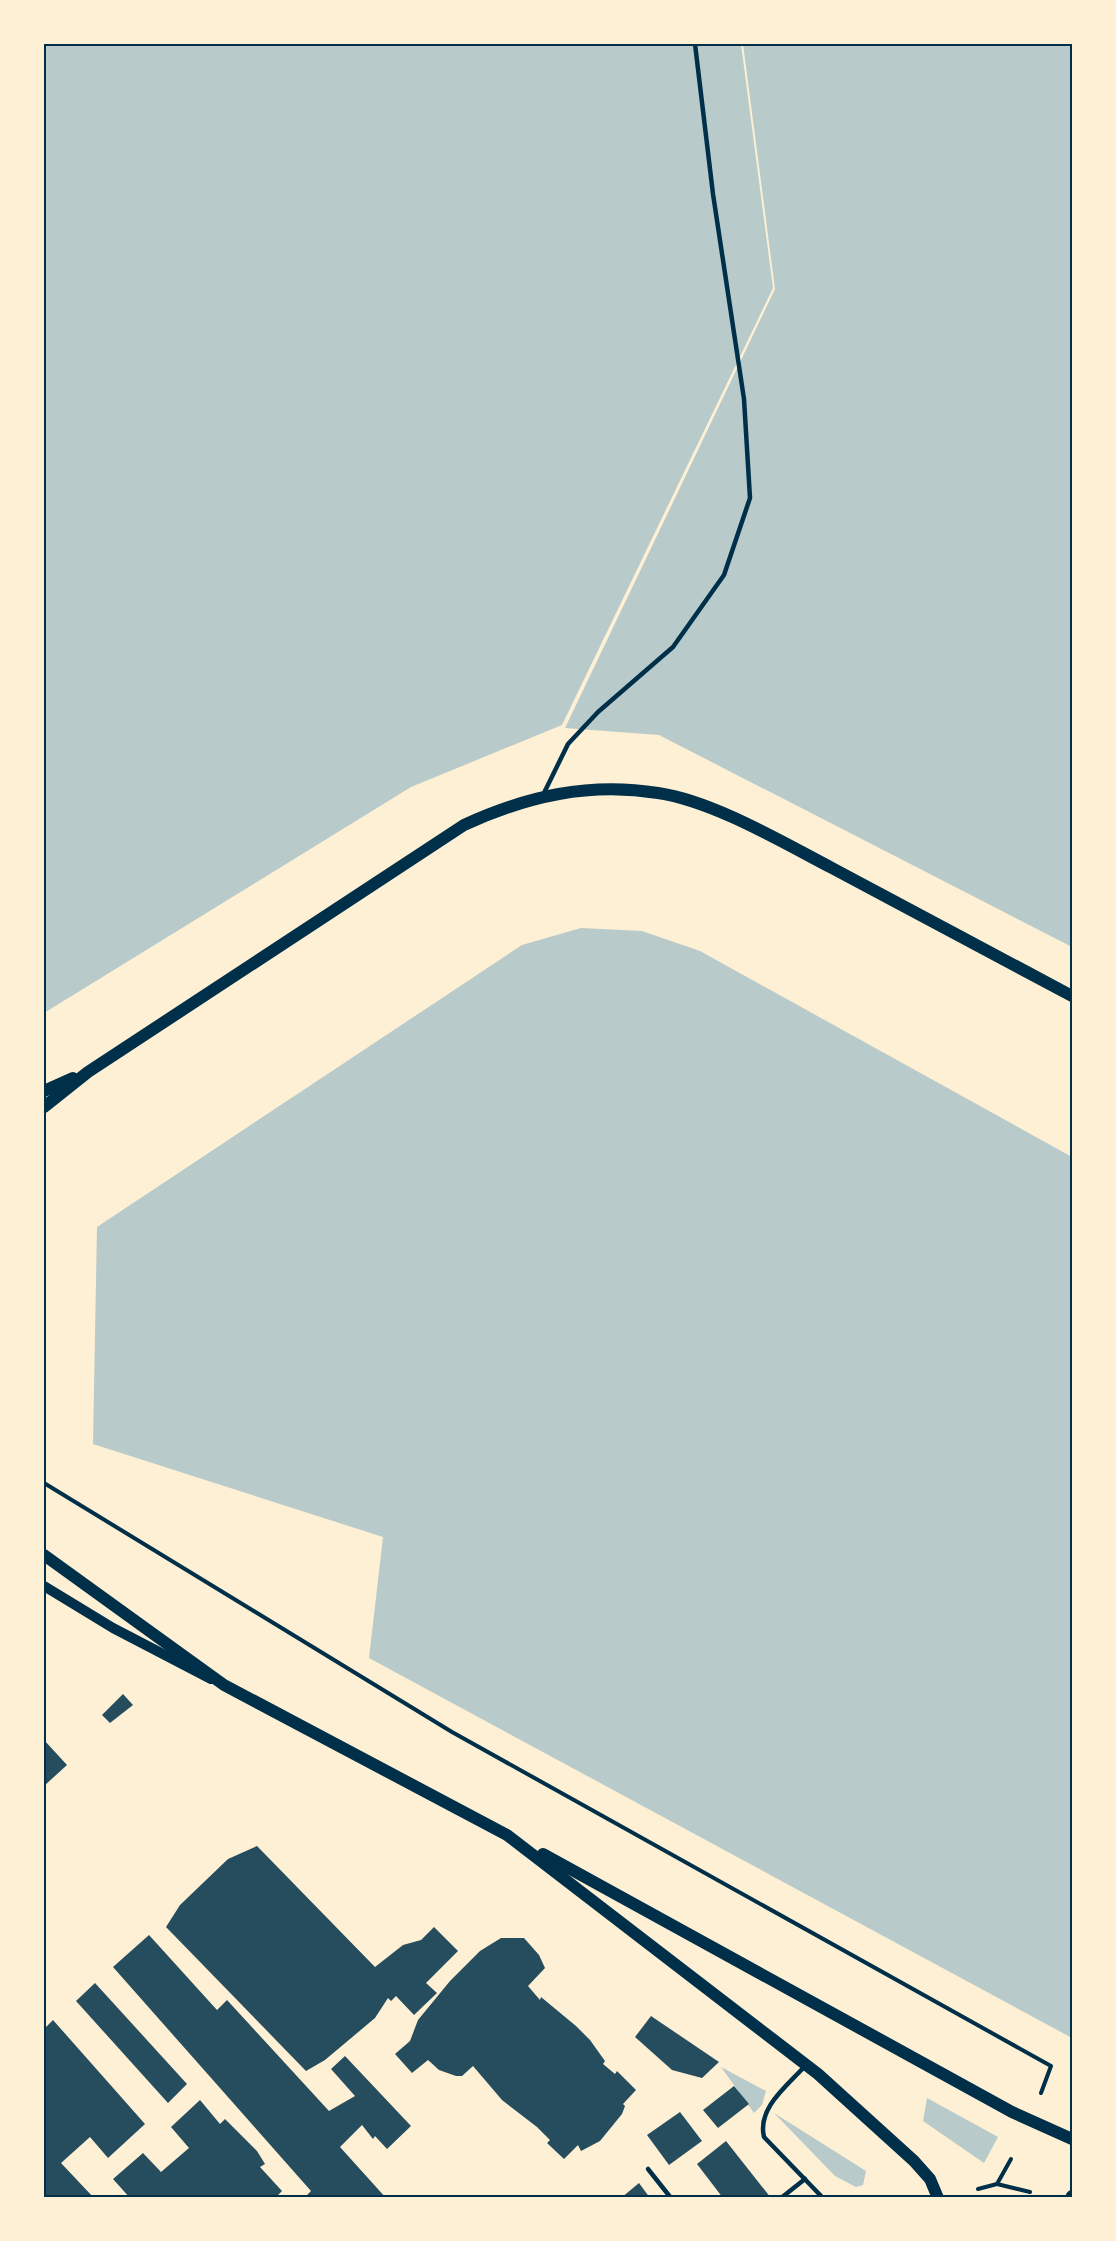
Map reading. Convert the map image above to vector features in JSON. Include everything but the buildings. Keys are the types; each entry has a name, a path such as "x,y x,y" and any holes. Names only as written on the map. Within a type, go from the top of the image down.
{"main road":[{"path":"44,1107 88,1072 448,835 504,806 543,795 582,789 620,789 660,793 694,802 793,848 1072,996"},
{"path":"44,1091 88,1072"},
{"path":"44,1556 224,1685 507,1835 1012,2112 1072,2139"},
{"path":"507,1835 806,2065 914,2161 930,2179 938,2198"}],"street":[{"path":"44,1586 160,1654 224,1685"}],"lane":[{"path":"543,795 568,744 598,712 673,647 724,575 750,498 744,399 713,194 695,44"},
{"path":"806,2065 764,2114 761,2124 764,2137 823,2198"},
{"path":"648,2169 671,2198"},
{"path":"782,2198 805,2179"}],"path":[{"path":"44,1483 452,1732 1051,2066 1041,2093"},
{"path":"997,2184 1011,2159"},
{"path":"978,2189 997,2184 1030,2192"}],"shaded area":[{"path":"44,44 741,44 773,288 562,725 411,787 44,1013"},
{"path":"743,44 1072,44 1072,947 659,735 565,728 775,289"},
{"path":"581,928 642,931 700,951 1072,1157 1072,2038 369,1658 383,1537 93,1444 97,1227 522,945"},
{"path":"721,2067 766,2091 762,2105 754,2113"},
{"path":"927,2098 998,2137 984,2163 923,2121"},
{"path":"774,2113 866,2171 863,2185 856,2187 835,2176"}]}
